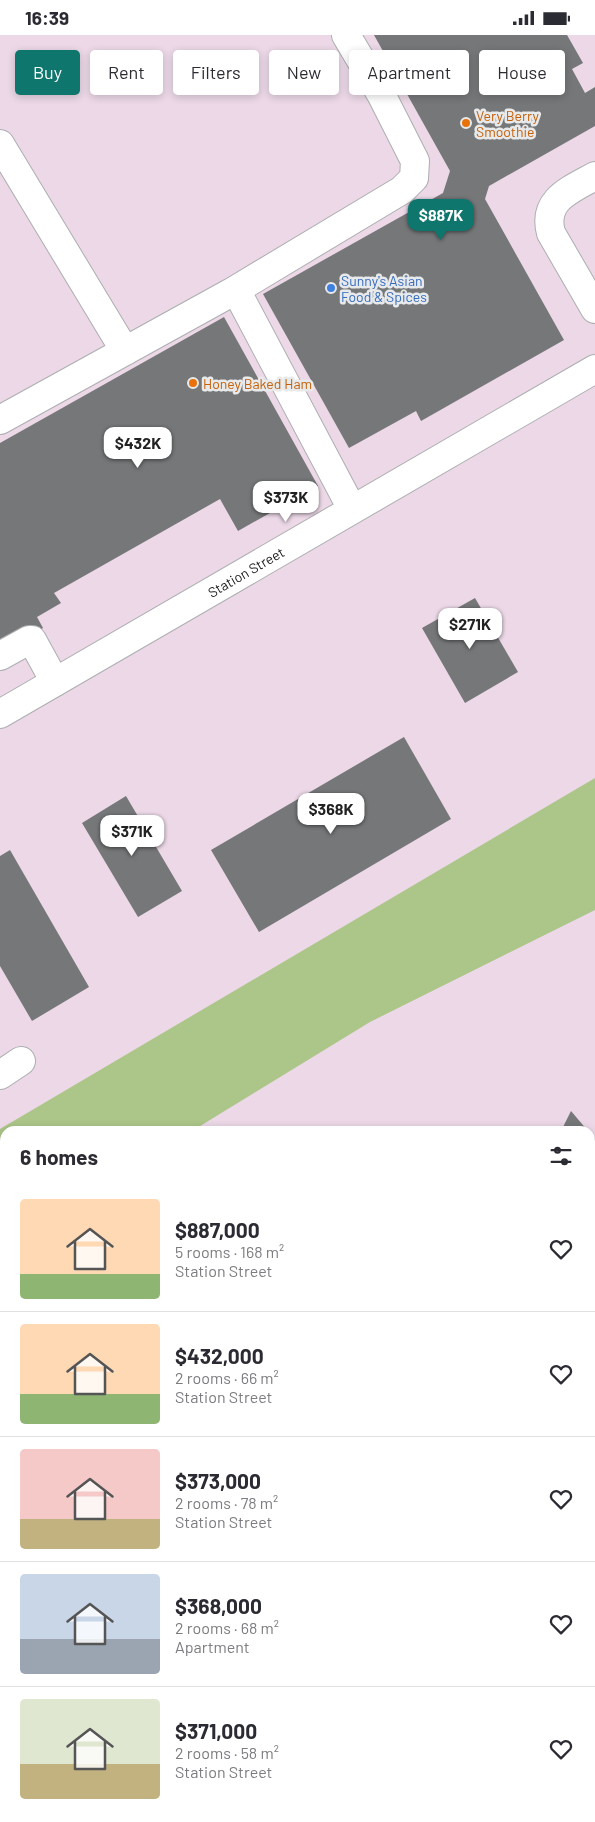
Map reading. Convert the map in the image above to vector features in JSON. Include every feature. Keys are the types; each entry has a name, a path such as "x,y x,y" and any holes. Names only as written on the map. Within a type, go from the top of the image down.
{"street":[{"path":"0,420 236,290 402,190 414,178 415,161 381,94 346,35"},
{"path":"0,144 125,351"},
{"path":"591,294 551,233 548,220 552,207 561,196 595,176"},
{"path":"236,290 352,509"},
{"name":"Station Street","path":"0,714 595,369"},
{"path":"0,656 29,639 32,640 55,682"}],"shaded area":[{"path":"0,35 595,35 595,1126 0,1126"}],"green space":[{"path":"595,778 595,910 370,1022 200,1126 5,1126"}],"building":[{"path":"374,35 567,35 583,63 572,69 585,93 595,87 595,126 489,186 485,199 564,340 421,421 416,411 349,448 263,294 443,193 450,171 408,95 469,95 469,50 382,50"},
{"path":"224,317 318,486 238,531 220,499 54,593 61,603 37,617 43,628 0,653 0,443"},
{"path":"475,598 518,672 465,703 422,628"},
{"path":"404,737 451,819 259,932 211,850"},
{"path":"126,796 182,891 138,917 82,823"},
{"path":"10,850 89,987 32,1021 0,966 0,856"},
{"path":"571,1111 584,1126 564,1126"}],"place":[{"name":"Very Berry Smoothie","path":"466,123"},
{"name":"Sunny's Asian Food & Spices","path":"331,288"},
{"name":"Honey Baked Ham","path":"193,383"}]}
